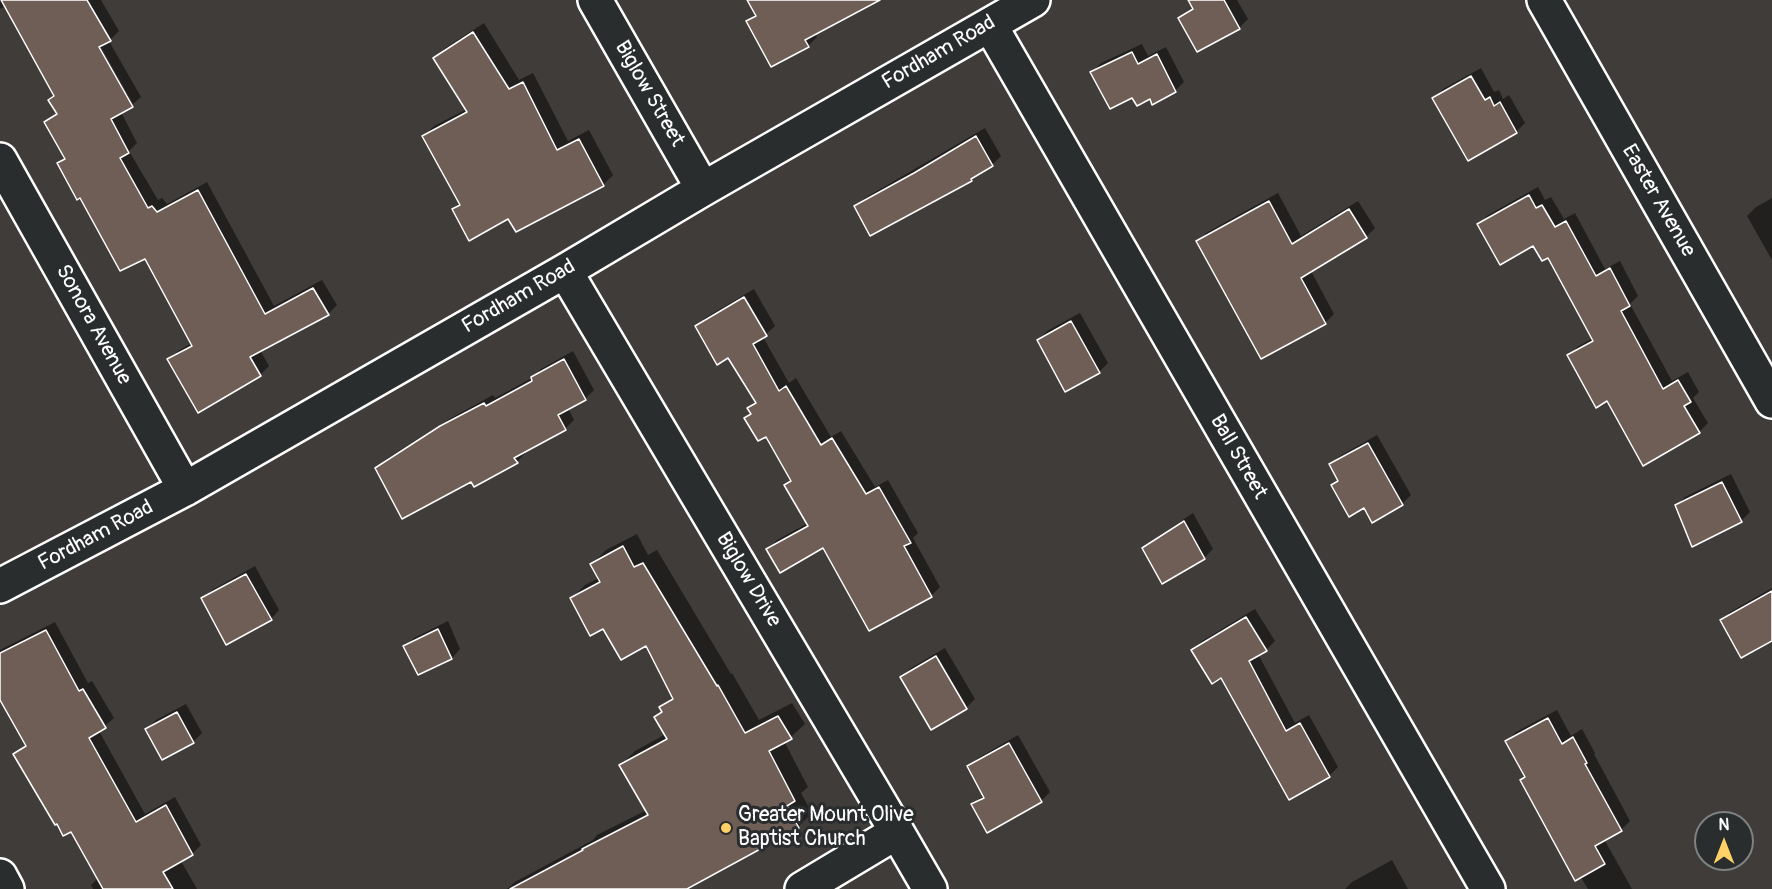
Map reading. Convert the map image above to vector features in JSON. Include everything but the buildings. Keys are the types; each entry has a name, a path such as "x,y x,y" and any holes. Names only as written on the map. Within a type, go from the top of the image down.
{"street":[{"name":"Biglow Street","path":"595,0 703,189"},
{"name":"Fordham Road","path":"0,586 186,489 1033,0"},
{"name":"Easter Avenue","path":"1544,0 1772,401"},
{"name":"Ball Street","path":"990,25 1488,889"},
{"name":"Sonora Avenue","path":"0,160 186,489"},
{"name":"Biglow Drive","path":"566,271 930,889"},
{"path":"802,889 897,832"},
{"path":"0,876 8,889"}],"place":[{"name":"Greater Mount Olive Baptist Church","path":"726,828"}]}
